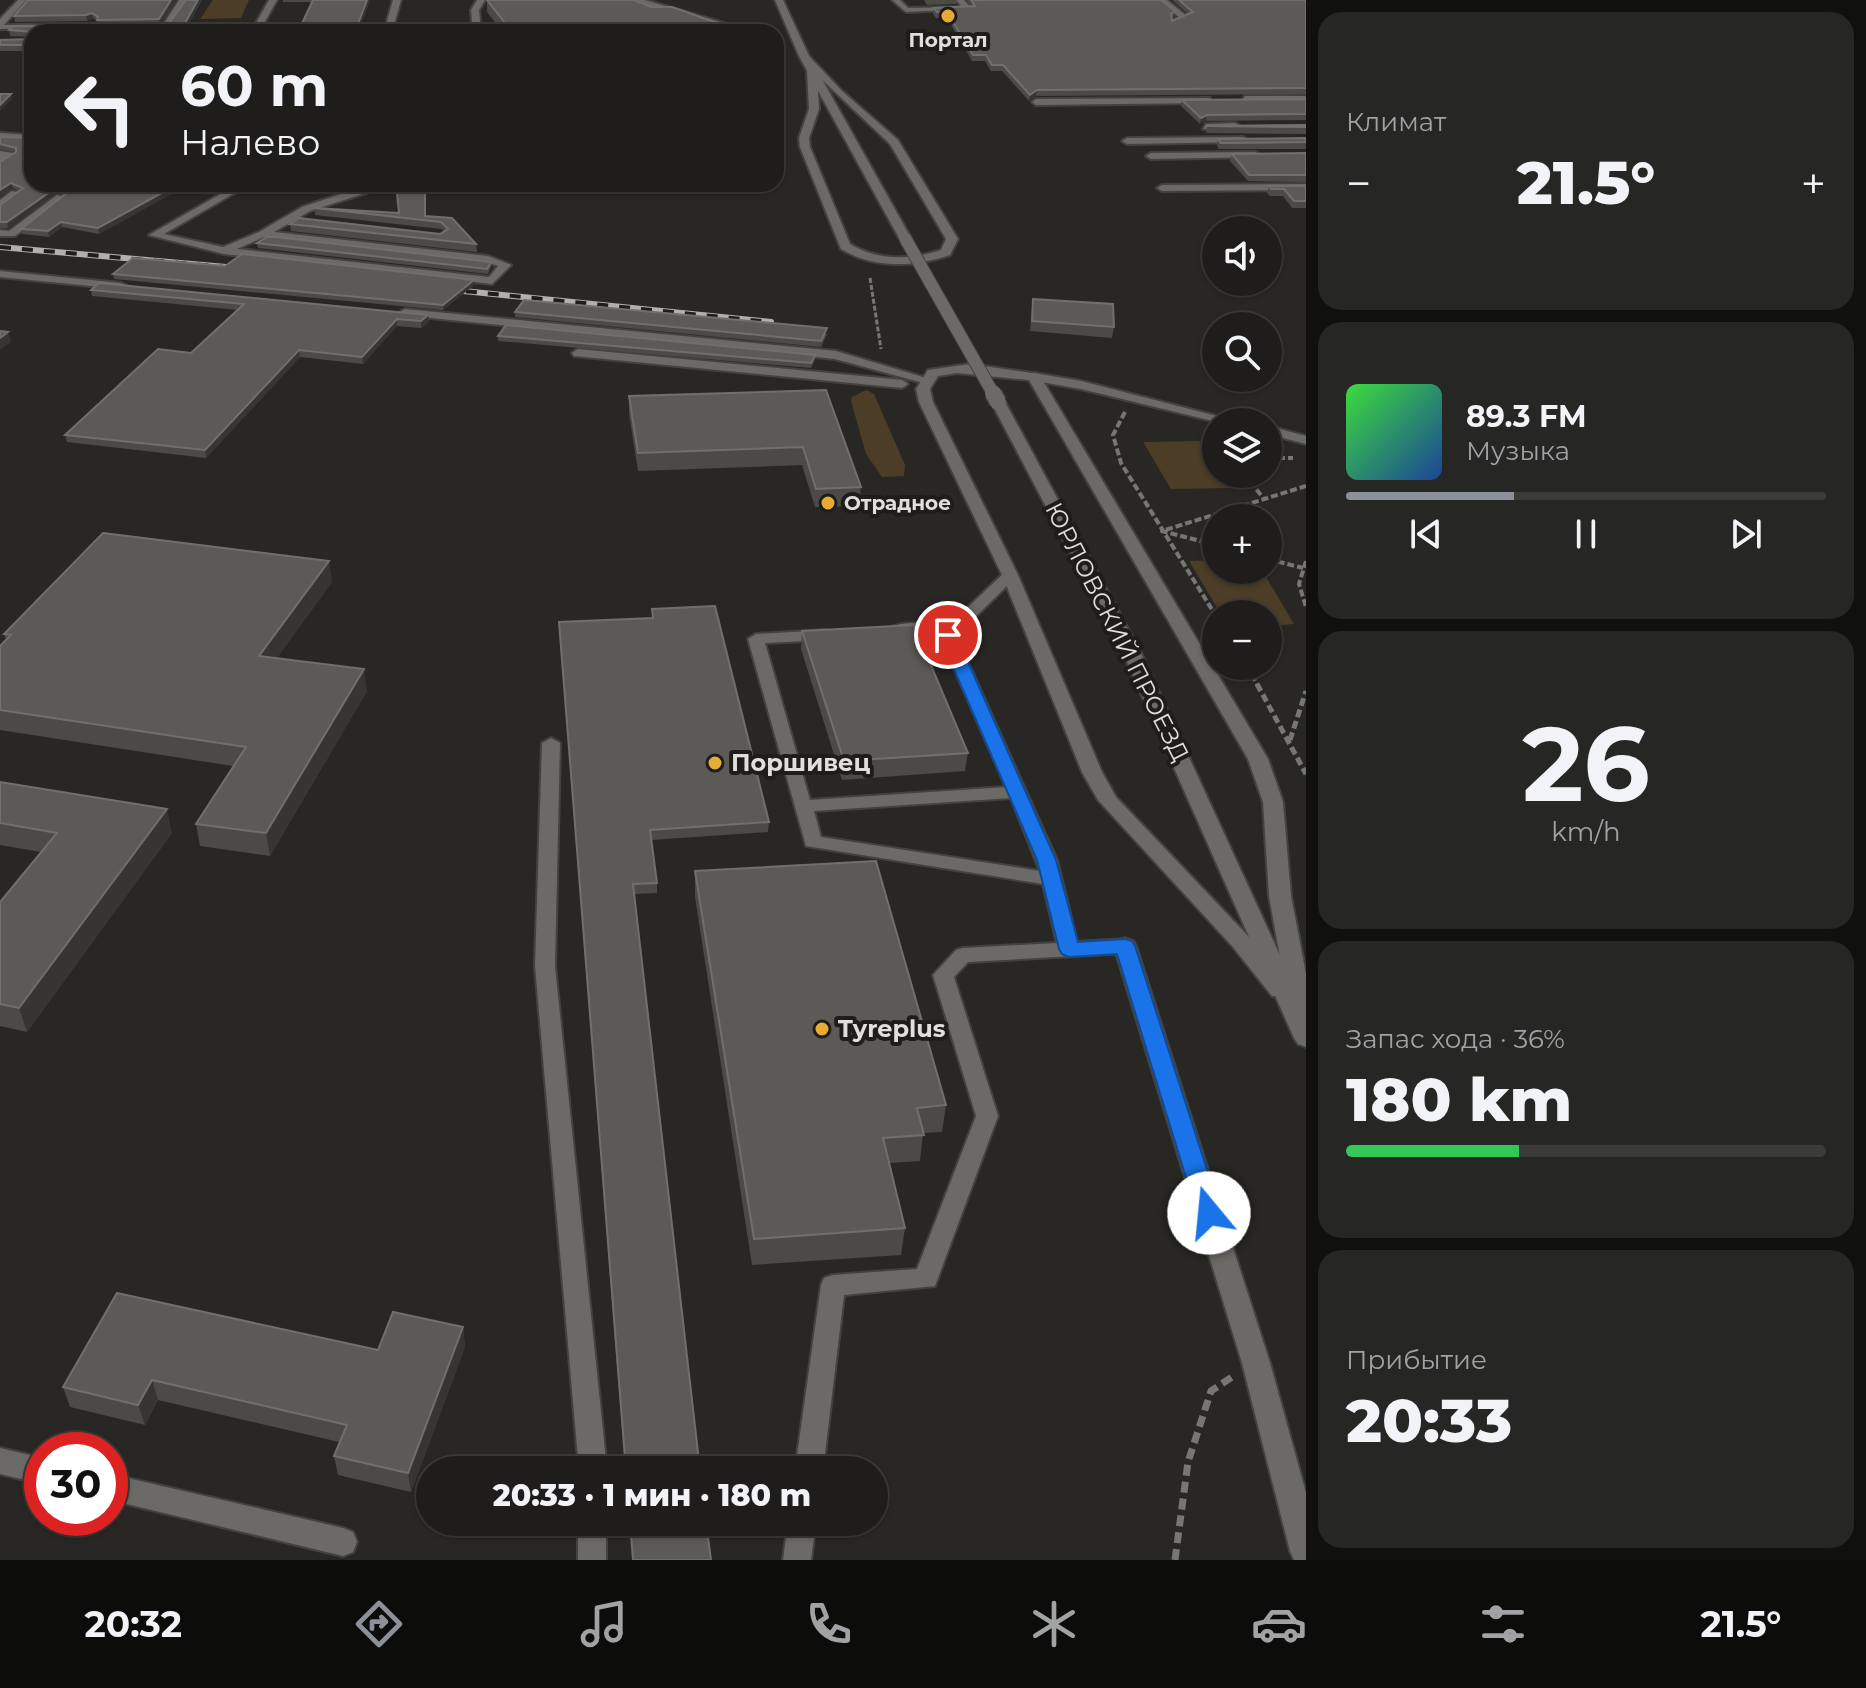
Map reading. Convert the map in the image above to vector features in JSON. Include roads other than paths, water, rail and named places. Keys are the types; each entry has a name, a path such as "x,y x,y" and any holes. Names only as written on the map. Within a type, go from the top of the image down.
{"street":[{"name":"ЮРЛОВСКИЙ ПРОЕЗД","path":"779,0 812,71 998,402 1132,653 1306,1037"},
{"path":"804,56 839,93 894,142 952,239 946,252 923,259 889,259 852,251 845,246 805,147 804,138 814,109 812,71"},
{"path":"1290,1002 1241,942 1108,800 1092,772 1010,575 926,402 926,383 933,373 963,368 1034,377 1258,759 1273,802 1280,896 1306,1037"},
{"path":"1125,946 1256,1363 1306,1551"}],"lane":[{"path":"0,25 22,0"},
{"path":"168,24 183,0"},
{"path":"260,24 273,0"},
{"path":"390,24 397,0"},
{"path":"476,24 475,10 481,0"},
{"path":"638,0 660,9 720,24"},
{"path":"896,0 906,10 968,9 960,0"},
{"path":"1162,0 1185,18 1176,22"},
{"path":"0,25 24,25"},
{"path":"1227,100 1306,99"},
{"path":"1036,102 1211,100"},
{"path":"1206,127 1249,126"},
{"path":"0,136 24,138"},
{"path":"1127,141 1261,139"},
{"path":"0,154 10,155 0,162"},
{"path":"1151,156 1259,155"},
{"path":"1162,188 1306,187"},
{"path":"231,192 154,235 224,251 492,281 505,265 488,259 263,234"},
{"path":"224,251 263,234 306,209 359,192"},
{"path":"0,205 16,193"},
{"path":"0,233 11,234 61,197"},
{"path":"289,218 305,220"},
{"path":"0,274 142,288"},
{"path":"395,312 836,355 926,383"},
{"path":"578,353 926,383"},
{"path":"1034,377 1081,385 1202,414"},
{"path":"1282,434 1306,440"},
{"path":"948,635 1010,575"},
{"path":"1051,879 813,842 756,639 930,628 948,635 1047,860 1069,949"},
{"path":"551,743 545,966 592,1456"},
{"path":"803,806 1017,792"},
{"path":"811,1456 833,1285 926,1279 987,1116 943,975 963,955 1125,946"},
{"path":"0,1461 24,1467"},
{"path":"128,1491 343,1542"},
{"path":"592,1536 592,1560"},
{"path":"797,1560 800,1536"}],"railway":[{"path":"0,247 237,268"},
{"path":"444,289 771,322"}],"place":[{"name":"Портал","path":"948,16"},
{"name":"Отрадное","path":"828,503"},
{"name":"Поршивец","path":"715,763"},
{"name":"Tyreplus","path":"822,1029"}]}
